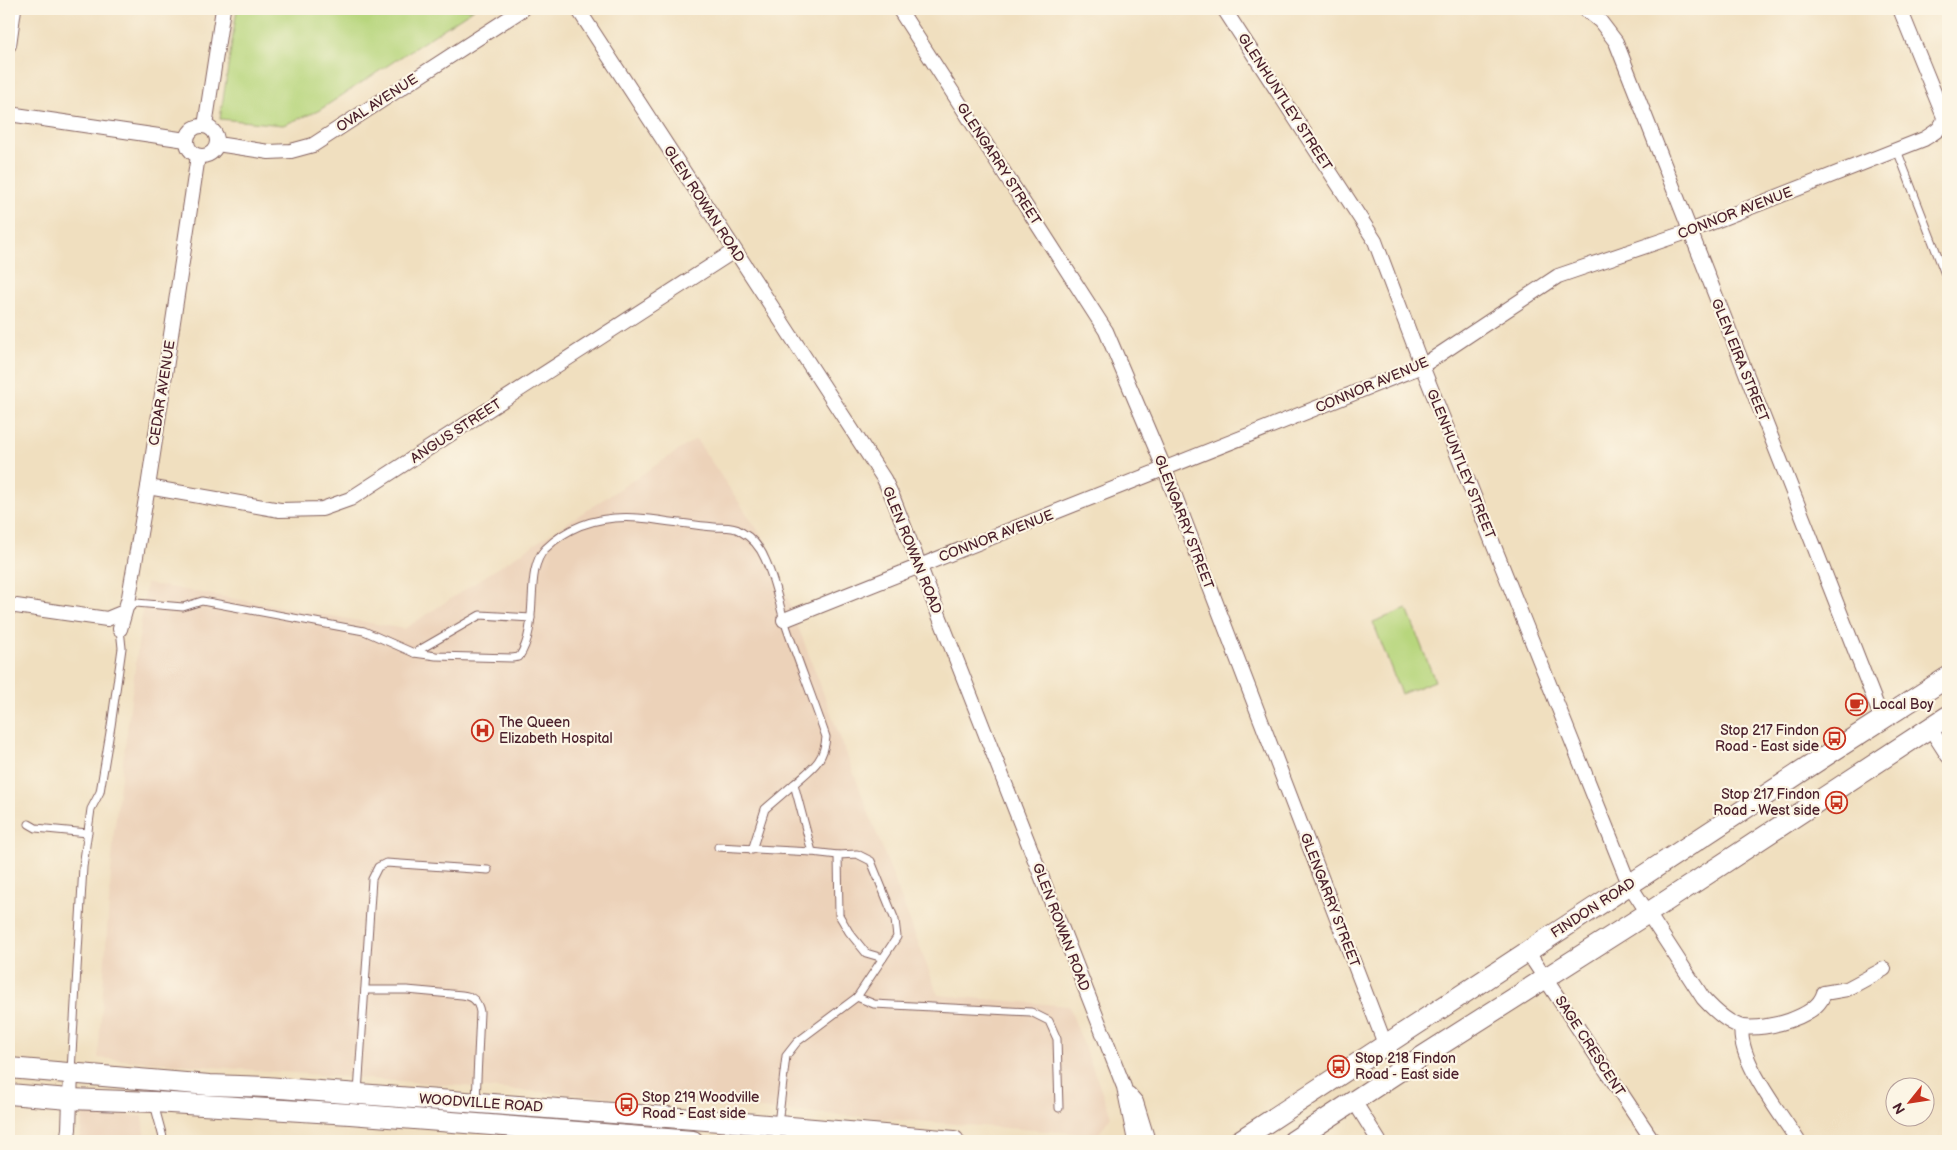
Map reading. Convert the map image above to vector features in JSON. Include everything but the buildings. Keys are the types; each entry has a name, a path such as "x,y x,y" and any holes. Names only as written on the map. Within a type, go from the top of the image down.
{"main road":[{"name":"FINDON ROAD","path":"1239,1141 1948,677"},
{"path":"1293,1141 1648,913 1948,716"},
{"path":"1884,719 1930,728"},
{"name":"WOODVILLE ROAD","path":"9,1068 209,1085 266,1087 354,1104 565,1136 693,1141"},
{"name":"WOODVILLE ROAD","path":"9,1094 69,1099 154,1102 476,1103 777,1133 954,1141"}],"street":[{"path":"9,45 14,9"},
{"path":"206,126 223,9"},
{"name":"OVAL AVENUE","path":"217,144 269,152 291,151 313,145 523,9"},
{"name":"GLEN ROWAN ROAD","path":"578,9 884,479 1124,1087 1135,1141"},
{"name":"GLENGARRY STREET","path":"900,9 1106,331 1165,470 1385,1044 1401,1070"},
{"name":"GLENHUNTLEY STREET","path":"1224,9 1375,241 1422,366 1629,884 1703,998 1714,1010 1742,1027"},
{"name":"GLEN EIRA STREET","path":"1585,9 1600,21 1616,42 1884,719"},
{"name":"CONNOR AVENUE","path":"784,620 1165,470 1422,366 1558,276 1690,232 1924,139 1937,131 1943,123 1942,109 1900,9"},
{"path":"9,114 186,140"},
{"path":"199,126 206,126 215,132 217,144 213,152 206,156 198,156 188,148 186,140 193,129 199,126"},
{"name":"CEDAR AVENUE","path":"120,629 129,597 148,487 198,156"},
{"name":"ANGUS STREET","path":"148,487 280,510 322,509 350,499 734,251"},
{"path":"9,605 107,619 124,612"},
{"path":"1930,728 1948,756"},
{"name":"SAGE CRESCENT","path":"1528,951 1653,1141"},
{"path":"1798,1141 1748,1064 1741,1040 1742,1027 1781,1023 1797,1018 1816,1007 1823,999 1824,993 1847,989 1884,968"},
{"path":"67,1141 71,1072"},
{"name":"GLEN ROWAN ROAD","path":"1124,1087 1136,1102 1148,1141"},
{"path":"1354,1101 1379,1141"}],"lane":[{"path":"1897,150 1948,282"},
{"path":"124,612 136,603 183,607 202,601 364,630 414,653 481,659 512,658 519,657 528,637 537,560 546,548 572,528 604,518 634,517 738,529 758,546 765,558 784,620 826,738 825,751 818,763 765,809 752,850"},
{"path":"414,653 480,615 531,618"},
{"path":"71,1072 83,867 92,809 100,792 111,726 122,648 120,629"},
{"path":"794,784 812,852"},
{"path":"29,824 36,828 88,832"},
{"path":"718,847 838,855 857,854 871,860 895,920 897,937 857,997 797,1042 786,1056 777,1133"},
{"path":"838,855 839,914 849,932 866,952 883,958"},
{"path":"354,1104 365,990 372,879 378,867 386,863 488,870"},
{"path":"365,990 407,990 470,996 476,1000 480,1012 476,1103"},
{"path":"857,997 874,1004 1031,1012 1049,1021 1057,1039 1059,1108"},
{"path":"154,1102 164,1141"}],"shaded area":[{"name":"The Queen Elizabeth Hospital","path":"696,439 766,542 938,995 1069,1006 1111,1116 1098,1135 98,1058 114,831 146,583 404,629"},
{"path":"83,1111 143,1116 146,1141 80,1141"}],"green space":[{"path":"237,9 474,9 318,111 283,125 220,119"},
{"path":"1407,609 1435,681 1401,694 1373,622"}],"place":[{"name":"Local Boy","path":"1856,704"},
{"name":"The Queen Elizabeth Hospital","path":"483,730"},
{"name":"Stop 217 Findon Road - East side","path":"1835,738"},
{"name":"Stop 217 Findon Road - West side","path":"1836,802"},
{"name":"Stop 218 Findon Road - East side","path":"1339,1066"},
{"name":"Stop 219 Woodville Road - East side","path":"626,1105"}]}
